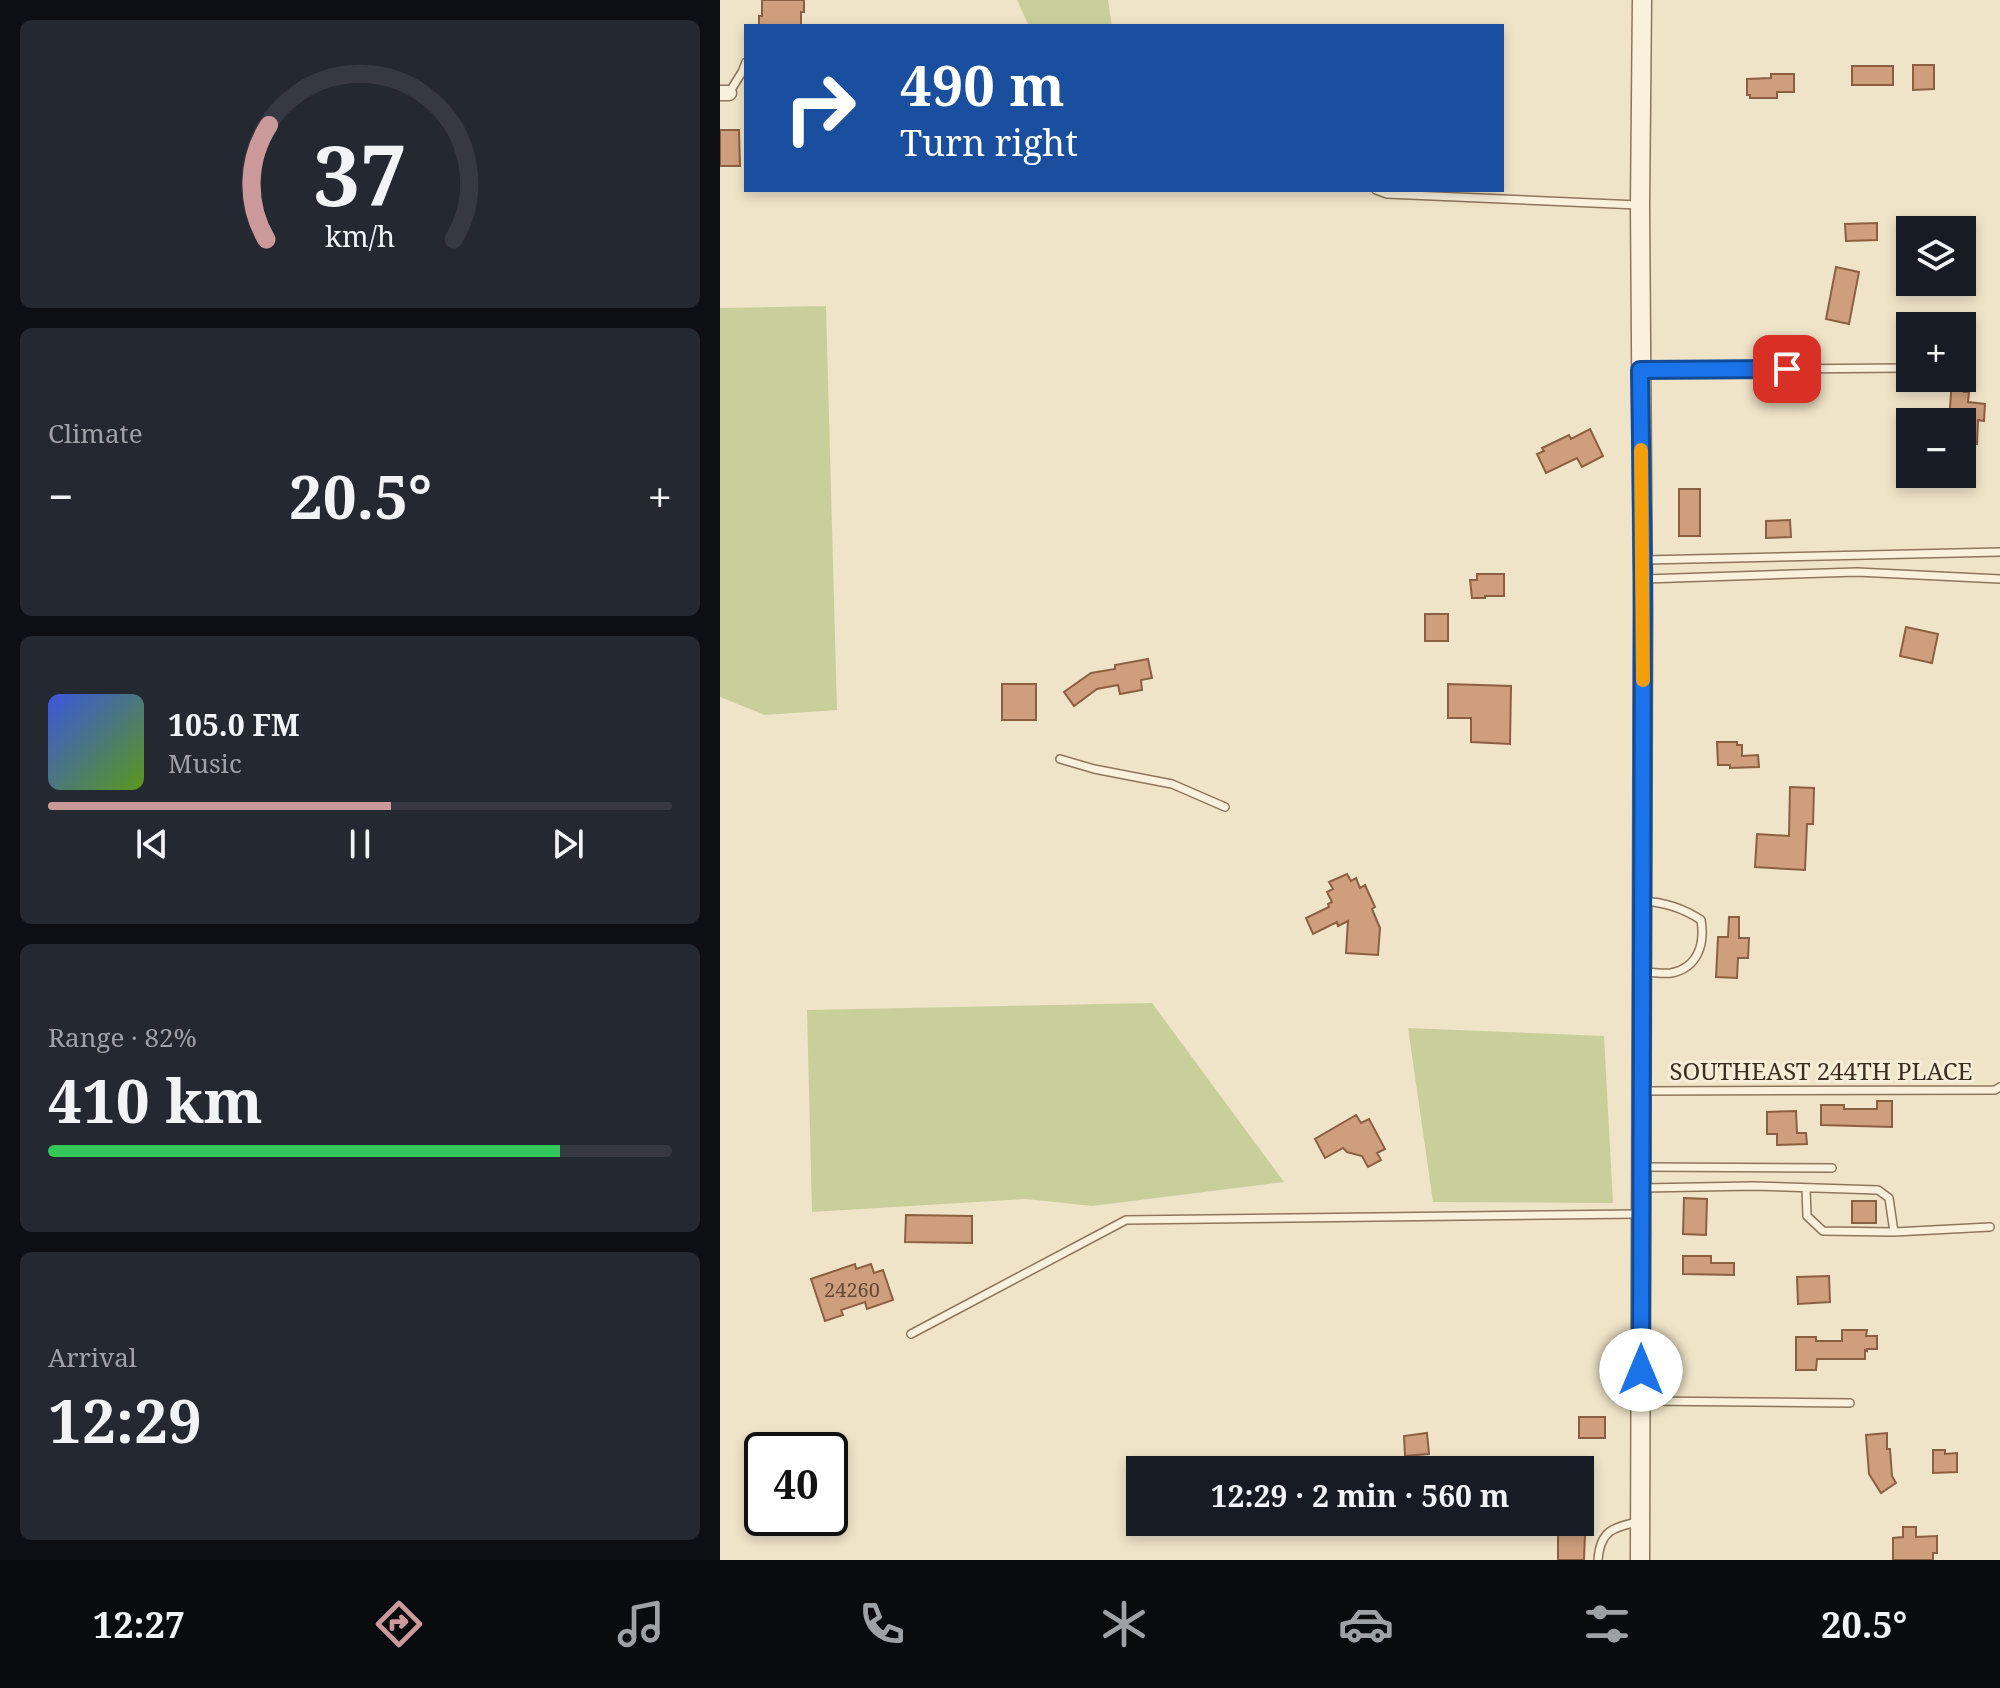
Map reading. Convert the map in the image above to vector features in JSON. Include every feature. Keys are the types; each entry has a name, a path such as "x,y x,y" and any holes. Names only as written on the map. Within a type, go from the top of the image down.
{"street":[{"path":"1640,1560 1642,0"}],"lane":[{"path":"724,93 744,67"},
{"path":"1382,192 1640,205"},
{"path":"1640,370 1896,368"},
{"path":"1642,560 2000,552"},
{"path":"1643,579 1857,572 2000,579"},
{"path":"1060,759 1172,784 1225,807"},
{"path":"1642,901 1658,902 1692,914 1701,920 1703,932 1701,947 1694,961 1682,970 1642,972"},
{"name":"SOUTHEAST 244TH PLACE","path":"1642,1091 1995,1090 2000,1087"},
{"path":"1642,1167 1832,1168"},
{"path":"1642,1188 1753,1186 1878,1190 1889,1198 1894,1232"},
{"path":"1806,1189 1807,1216 1823,1231 1894,1232 1990,1227"},
{"path":"911,1334 1126,1220 1641,1214"},
{"path":"1641,1401 1850,1403"},
{"path":"1598,1560 1599,1546 1610,1530 1640,1521"}],"green space":[{"path":"1017,0 1108,0 1112,24 1028,24"},
{"path":"826,306 837,710 765,715 720,697 720,308"},
{"path":"1152,1003 1284,1182 1092,1206 1026,1199 812,1212 807,1010"},
{"path":"1408,1028 1604,1036 1613,1203 1433,1202"}],"building":[{"path":"762,0 804,0 801,24 759,24 759,16 762,16"},
{"path":"1913,65 1934,65 1934,89 1913,90"},
{"path":"1852,66 1893,66 1893,85 1852,85"},
{"path":"1771,74 1794,74 1794,92 1777,92 1777,98 1750,98 1747,95 1747,79 1771,78"},
{"path":"720,130 739,130 740,166 720,166"},
{"path":"1877,223 1877,240 1846,241 1845,224"},
{"path":"1836,267 1859,272 1849,324 1826,319"},
{"path":"1951,392 1969,392 1968,402 1985,404 1984,421 1978,420 1977,444 1976,408 1950,408"},
{"path":"1590,429 1603,456 1582,467 1577,458 1546,473 1537,454 1544,451 1542,448"},
{"path":"1679,489 1700,489 1700,536 1679,536"},
{"path":"1790,520 1791,537 1766,538 1766,521"},
{"path":"1477,574 1504,574 1504,596 1472,598 1470,580 1477,580"},
{"path":"1425,614 1448,614 1448,641 1425,641"},
{"path":"1906,627 1938,634 1932,663 1900,656"},
{"path":"1148,659 1152,678 1141,680 1142,690 1120,694 1118,685 1097,689 1074,706 1064,692 1091,673"},
{"path":"1002,684 1036,684 1036,720 1002,720"},
{"path":"1448,684 1511,686 1510,744 1471,742 1471,718 1448,718"},
{"path":"1717,742 1737,742 1737,745 1742,745 1742,756 1758,755 1759,767 1730,768 1730,765 1718,765"},
{"path":"1790,787 1814,788 1813,824 1807,824 1805,870 1755,867 1757,834 1789,836"},
{"path":"1347,874 1351,881 1356,878 1360,888 1365,885 1375,907 1372,909 1380,928 1378,955 1346,953 1348,921 1338,926 1337,922 1313,934 1306,918 1329,907 1328,904 1332,902 1327,892 1333,889 1329,882"},
{"path":"1729,917 1739,917 1739,938 1749,938 1748,958 1738,958 1737,978 1716,977 1718,937 1728,937"},
{"path":"1877,1101 1892,1101 1892,1127 1821,1125 1821,1105 1877,1109"},
{"path":"1796,1111 1797,1133 1806,1133 1807,1144 1777,1145 1777,1134 1767,1134 1767,1112"},
{"path":"1356,1115 1361,1123 1369,1119 1385,1149 1377,1153 1381,1160 1368,1167 1362,1156 1343,1148 1325,1158 1315,1139"},
{"path":"1684,1198 1707,1199 1706,1235 1683,1234"},
{"path":"1852,1201 1876,1201 1876,1223 1852,1223"},
{"path":"906,1215 972,1216 972,1243 905,1242"},
{"path":"1683,1256 1711,1256 1711,1263 1734,1263 1734,1275 1683,1274"},
{"path":"855,1264 856,1269 871,1264 874,1273 883,1270 893,1300 867,1309 865,1302 841,1310 843,1315 825,1321 811,1279"},
{"path":"1829,1276 1830,1302 1798,1304 1797,1277"},
{"path":"1842,1330 1867,1330 1866,1336 1877,1336 1877,1349 1865,1350 1865,1359 1817,1359 1816,1370 1796,1370 1796,1337 1842,1341"},
{"path":"1579,1417 1605,1417 1605,1438 1579,1438"},
{"path":"1427,1433 1429,1454 1405,1456 1404,1436"},
{"path":"1887,1433 1887,1449 1890,1449 1892,1476 1896,1483 1881,1493 1869,1474 1866,1435"},
{"path":"1933,1450 1945,1450 1945,1454 1957,1453 1957,1472 1933,1473"},
{"path":"1903,1527 1916,1527 1916,1537 1937,1536 1937,1553 1933,1553 1933,1560 1893,1560 1893,1538 1903,1537"},
{"path":"1558,1536 1585,1536 1584,1560 1558,1560"}],"slow traffic":[{"path":"1641,450 1643,680"}],"route":[{"path":"1641,1370 1643,579 1640,370 1787,369"}]}
